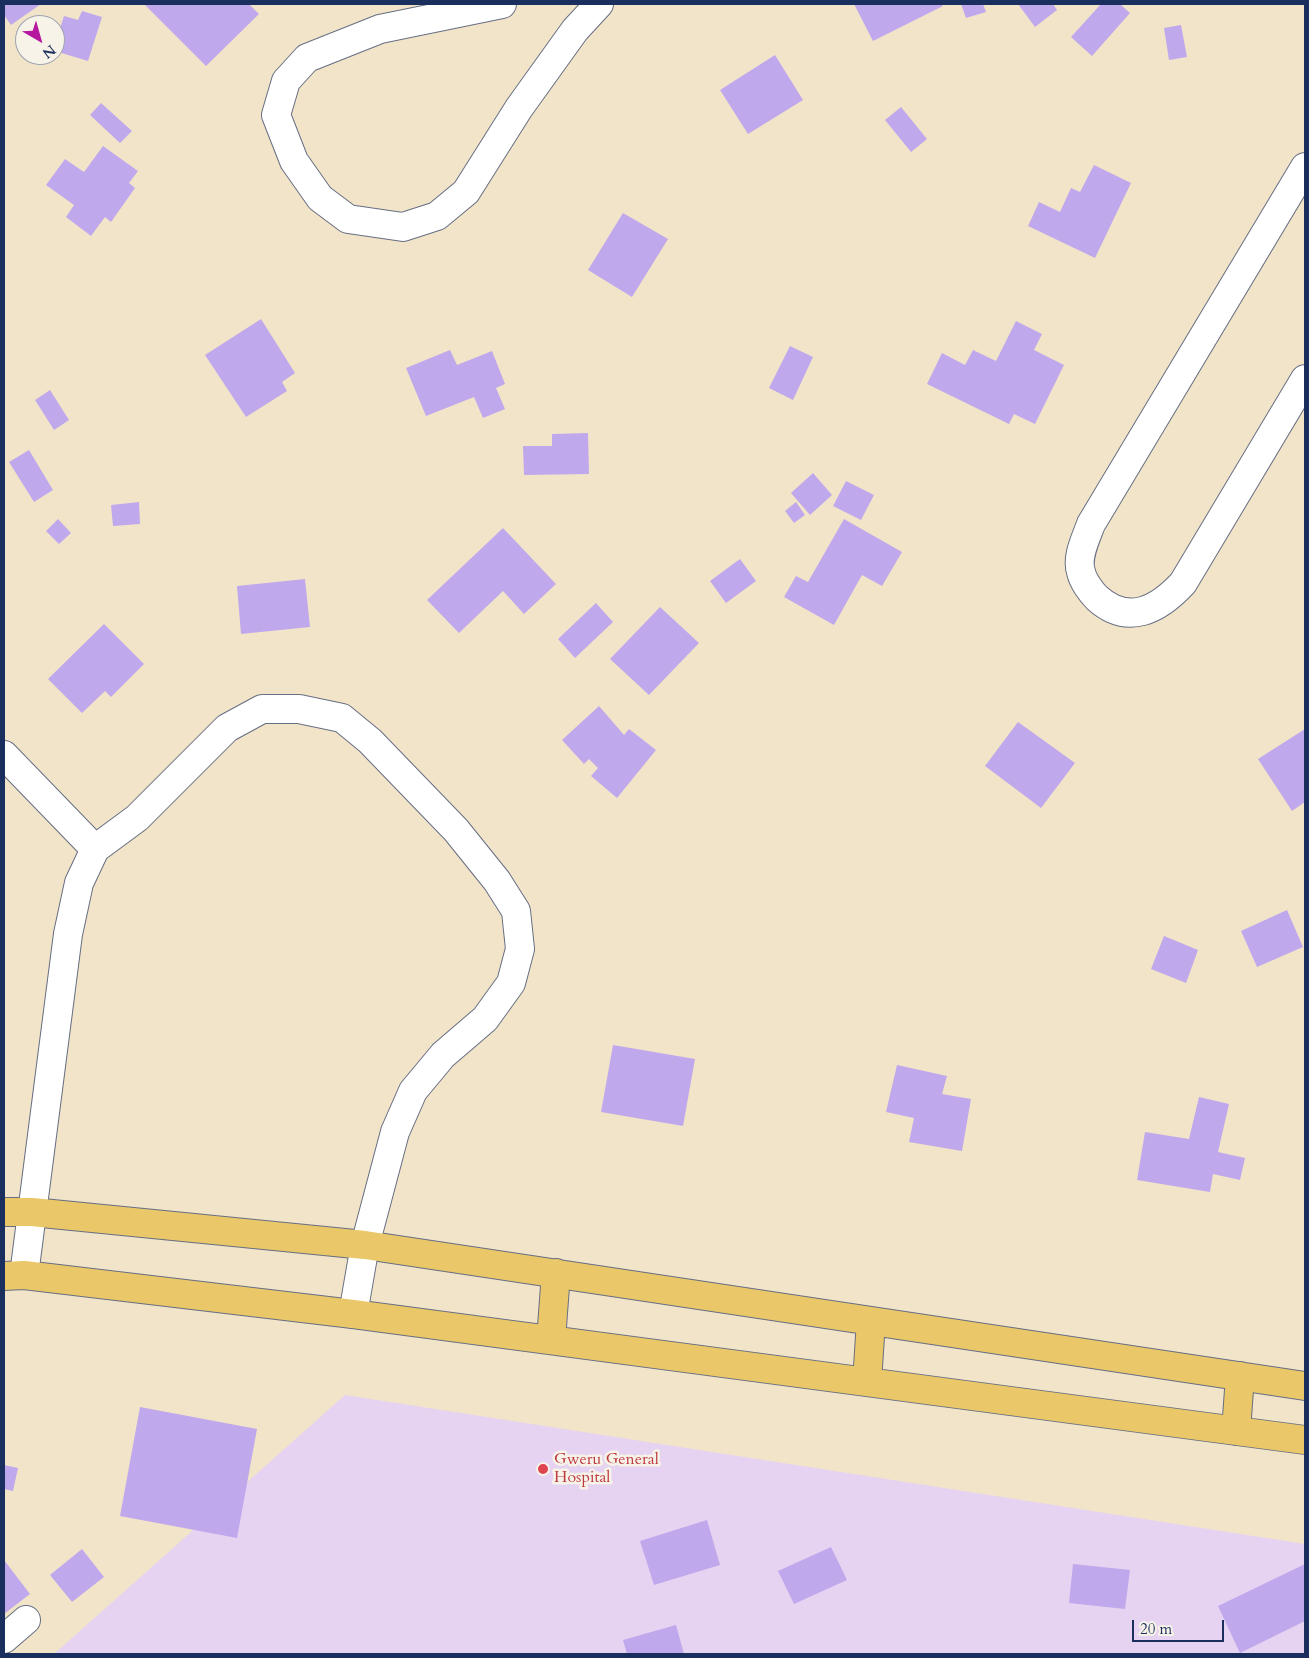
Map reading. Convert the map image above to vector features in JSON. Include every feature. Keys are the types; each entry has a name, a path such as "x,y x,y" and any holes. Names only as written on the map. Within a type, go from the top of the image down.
{"highway":[{"path":"4,1212 32,1212 365,1245 1305,1386"},
{"path":"551,1340 556,1274"},
{"path":"14,1276 353,1314 1305,1440"},
{"path":"867,1382 871,1321"},
{"path":"1236,1431 1240,1376"}],"street":[{"path":"502,4 380,29 307,58 286,81 276,115 294,161 320,198 348,219 402,227 438,216 466,192 519,108 576,30 599,4"},
{"path":"1305,167 1092,524 1082,550 1080,572 1092,593 1109,608 1130,613 1152,608 1168,600 1182,583 1305,379"},
{"path":"14,1276 32,1212 68,934 79,883 95,849 137,818 227,728 262,709 299,709 342,718 370,741 456,830 497,881 516,911 520,949 511,983 485,1019 443,1055 414,1091 395,1132 365,1245 353,1314"},
{"path":"4,755 95,849"},
{"path":"4,1639 26,1620"}],"shaded area":[{"name":"Gweru General Hospital","path":"345,1395 1305,1544 1305,1654 54,1654"}],"building":[{"path":"4,4 41,4 25,15 15,15 15,22 11,25 4,15"},
{"path":"144,4 249,4 259,14 206,66"},
{"path":"854,4 941,4 943,6 873,41"},
{"path":"961,4 983,4 986,12 966,18"},
{"path":"1018,4 1053,4 1057,10 1035,27"},
{"path":"1101,4 1120,4 1130,13 1092,56 1071,37"},
{"path":"82,11 102,17 88,61 65,54 65,16 78,20"},
{"path":"1181,25 1187,57 1169,60 1164,28"},
{"path":"775,55 803,100 748,134 720,90"},
{"path":"101,103 132,131 120,143 90,115"},
{"path":"901,107 927,139 911,152 885,120"},
{"path":"103,146 138,171 129,183 135,188 111,222 105,217 91,236 66,217 74,205 46,185 65,159 84,172"},
{"path":"1094,165 1131,183 1095,258 1028,226 1039,202 1060,212 1071,188 1080,192"},
{"path":"623,213 668,239 632,297 588,270"},
{"path":"261,319 295,373 282,382 287,391 246,417 205,355"},
{"path":"1016,321 1042,334 1034,350 1064,365 1035,424 1014,414 1009,424 927,384 942,353 965,365 973,350 996,361"},
{"path":"790,346 813,357 793,400 769,388"},
{"path":"450,350 457,365 492,351 505,384 496,388 505,409 483,418 474,397 426,416 406,368"},
{"path":"50,390 69,420 54,430 35,400"},
{"path":"588,433 589,474 524,475 523,446 552,446 552,434"},
{"path":"29,450 53,490 34,502 9,462"},
{"path":"813,473 832,495 810,515 791,493"},
{"path":"846,481 874,495 861,520 833,506"},
{"path":"139,502 140,524 113,526 111,505"},
{"path":"796,502 805,515 794,523 785,511"},
{"path":"58,519 71,533 59,544 46,531"},
{"path":"844,519 902,552 882,586 862,575 834,625 784,597 796,576 808,582"},
{"path":"503,528 556,584 524,614 503,591 459,633 427,600"},
{"path":"740,559 756,581 726,603 710,581"},
{"path":"305,579 310,627 241,634 237,586"},
{"path":"596,603 613,622 575,658 558,639"},
{"path":"660,607 699,643 649,695 610,659"},
{"path":"104,624 144,664 111,697 105,691 82,713 48,679"},
{"path":"599,706 624,735 629,729 656,750 617,798 591,776 598,768 589,759 584,764 562,740"},
{"path":"1018,722 1075,763 1041,808 985,766"},
{"path":"1305,729 1305,802 1292,811 1258,759"},
{"path":"1287,910 1303,947 1257,967 1241,931"},
{"path":"1164,936 1198,950 1186,983 1151,969"},
{"path":"613,1045 695,1059 683,1126 601,1112"},
{"path":"897,1065 947,1076 942,1094 971,1099 962,1151 909,1142 914,1118 886,1112"},
{"path":"1199,1097 1229,1104 1218,1152 1245,1158 1240,1180 1213,1174 1210,1192 1137,1180 1145,1132 1189,1139"},
{"path":"140,1407 257,1429 237,1538 120,1516"},
{"path":"4,1465 18,1468 13,1491 4,1489"},
{"path":"707,1520 720,1565 654,1585 640,1541"},
{"path":"831,1547 847,1580 794,1604 778,1571"},
{"path":"82,1549 104,1577 72,1602 50,1575"},
{"path":"4,1560 30,1594 4,1614"},
{"path":"1073,1564 1130,1570 1125,1609 1069,1603"},
{"path":"1305,1564 1305,1621 1240,1653 1218,1606"},
{"path":"676,1625 684,1654 627,1654 623,1640"}],"place":[{"name":"Gweru General Hospital","path":"543,1469"}]}
